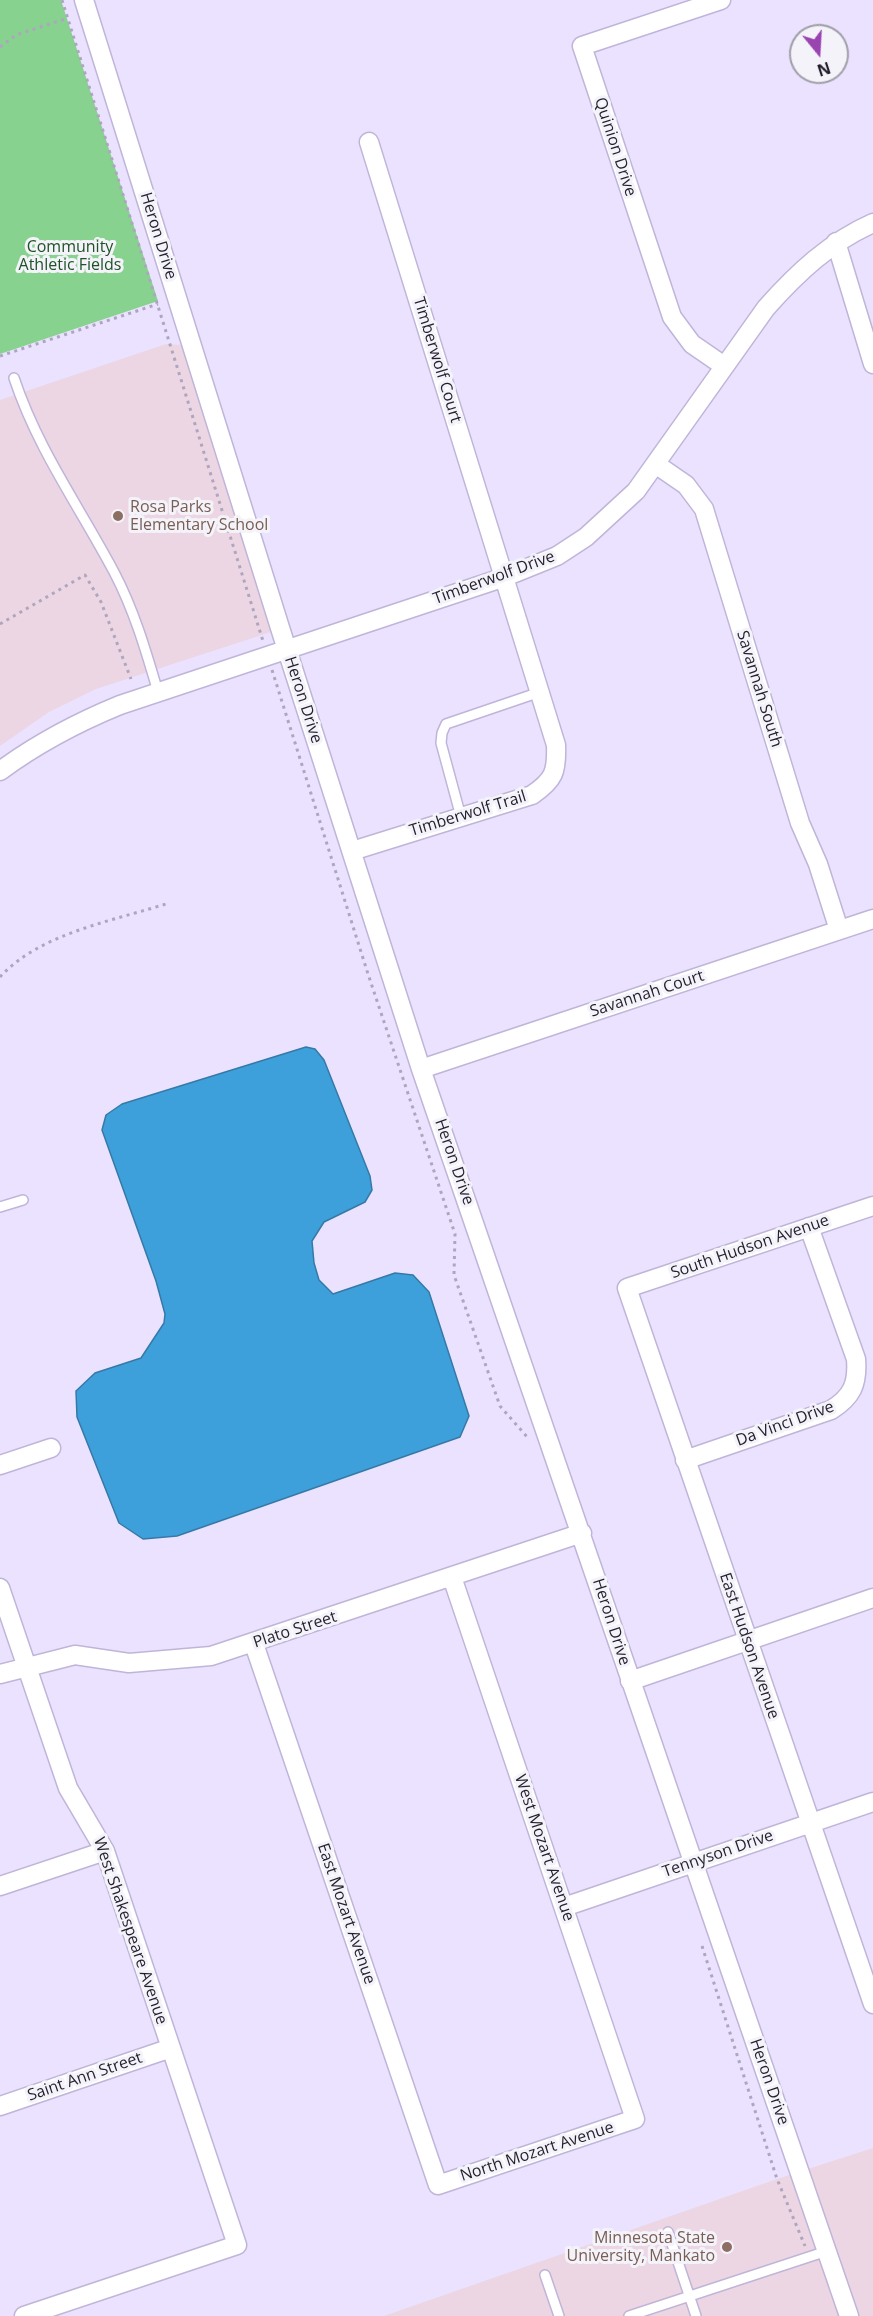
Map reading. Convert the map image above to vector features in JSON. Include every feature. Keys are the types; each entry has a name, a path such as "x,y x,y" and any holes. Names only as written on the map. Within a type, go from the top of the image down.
{"street":[{"name":"Heron Drive","path":"84,0 287,649 422,1069 849,2316"},
{"name":"Quinion Drive","path":"721,0 582,46 672,317 692,344 724,366"},
{"name":"Timberwolf Court","path":"369,142 505,577"},
{"name":"Timberwolf Drive","path":"0,771 37,744 76,723 159,692 505,577 557,556 586,537 636,491 657,465 766,308 789,282 836,242 873,223"},
{"path":"836,242 873,364"},
{"name":"Savannah South","path":"657,465 686,485 704,509 800,824 818,864 839,930"},
{"name":"Timberwolf Trail","path":"351,851 532,795 547,785 556,771 556,745 505,577"},
{"name":"Savannah Court","path":"422,1069 873,919"},
{"name":"South Hudson Avenue","path":"627,1288 873,1206"},
{"name":"Da Vinci Drive","path":"685,1460 831,1410 844,1402 854,1390 857,1375 856,1359 809,1227"},
{"name":"East Hudson Avenue","path":"627,1288 873,2004"},
{"path":"0,1465 51,1448"},
{"name":"Plato Street","path":"0,1674 27,1665 75,1655 129,1663 180,1661 211,1656 254,1644 582,1533"},
{"name":"West Mozart Avenue","path":"452,1577 635,2119"},
{"name":"West Shakespeare Avenue","path":"0,1588 68,1788 105,1851 237,2245 24,2316"},
{"path":"630,1681 873,1598"},
{"name":"East Mozart Avenue","path":"254,1644 438,2185"},
{"name":"Tennyson Drive","path":"564,1907 873,1802"},
{"path":"0,1886 105,1851"},
{"name":"Saint Ann Street","path":"0,2106 171,2048"},
{"name":"North Mozart Avenue","path":"438,2185 635,2119"}],"lane":[{"path":"14,378 36,437 114,572 132,614 159,692"},
{"path":"461,817 441,743 446,724 540,692"},
{"path":"0,1207 23,1200"},
{"path":"668,2232 696,2316"},
{"path":"629,2316 827,2251"},
{"path":"545,2275 559,2316"}],"path":[{"path":"62,0 261,637"},
{"path":"0,47 16,35 68,18"},
{"path":"0,356 158,304"},
{"path":"0,624 85,575 101,602 131,679"},
{"path":"275,678 368,974 455,1234 454,1275 500,1406 532,1442"},
{"path":"0,976 12,964 42,944 169,903"},
{"path":"702,1945 777,2178 809,2257"}],"shaded area":[{"name":"Rosa Parks Elementary School","path":"166,344 182,345 271,632 96,689 49,712 0,746 0,400"},
{"name":"Minnesota State University, Mankato","path":"873,2148 873,2316 384,2316 777,2179"}],"green space":[{"name":"Community Athletic Fields","path":"0,0 61,0 158,301 0,354"}],"water":[{"path":"306,1047 315,1049 324,1060 370,1176 372,1190 365,1202 324,1222 312,1241 314,1263 319,1280 333,1294 395,1273 413,1275 429,1292 469,1416 460,1437 177,1536 143,1539 119,1523 77,1417 76,1391 95,1373 141,1358 164,1323 165,1314 156,1281 102,1130 106,1115 122,1104"}],"place":[{"name":"Rosa Parks Elementary School","path":"118,516"},
{"name":"Minnesota State University, Mankato","path":"727,2247"}]}
